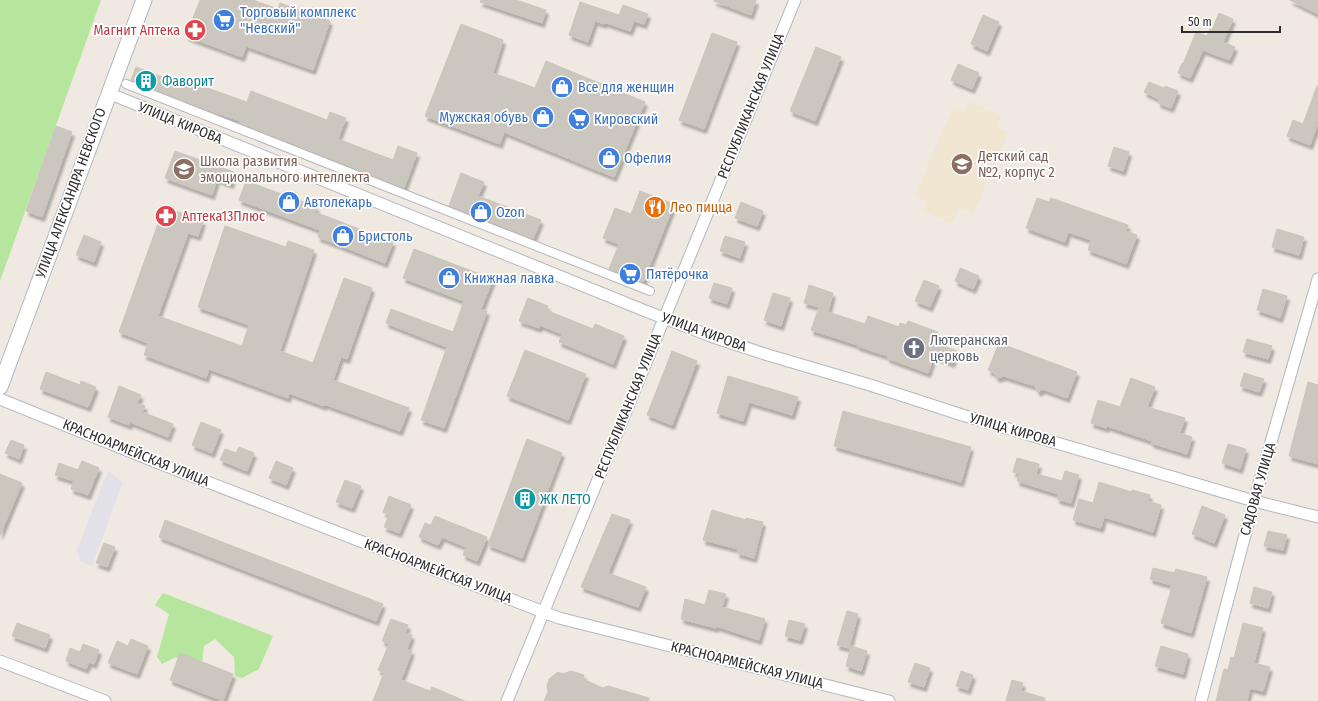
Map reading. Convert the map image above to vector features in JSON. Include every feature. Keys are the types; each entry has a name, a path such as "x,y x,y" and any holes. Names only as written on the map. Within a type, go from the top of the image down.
{"main road":[{"name":"УЛИЦА АЛЕКСАНДРА НЕВСКОГО","path":"0,387 108,93 144,0"}],"street":[{"name":"РЕСПУБЛИКАНСКАЯ УЛИЦА","path":"507,701 795,0"},
{"path":"126,84 650,291"},
{"name":"УЛИЦА КИРОВА","path":"108,93 713,337 962,415 1254,501 1318,517"},
{"name":"САДОВАЯ УЛИЦА","path":"1201,701 1254,501 1318,279"},
{"name":"КРАСНОАРМЕЙСКАЯ УЛИЦА","path":"0,399 542,613 889,701"},
{"path":"0,661 105,701"}],"shaded area":[{"name":"Детский сад №2, корпус 2","path":"969,102 1001,115 996,127 1008,132 973,214 959,208 952,223 923,211 927,201 915,196 953,107 965,112"},
{"path":"108,471 123,482 92,566 80,561 77,549"}],"green space":[{"path":"0,0 101,0 0,281"},
{"path":"163,593 273,636 259,669 242,678 235,676 234,657 215,639 204,646 202,663 186,668 176,657 162,664 157,657 169,614 155,605"}],"building":[{"path":"200,0 253,0 278,9 280,3 330,21 313,70 246,46 242,57 186,36"},
{"path":"481,0 516,0 546,10 542,23 480,2"},
{"path":"714,0 756,0 751,15"},
{"path":"1290,0 1318,0 1318,14"},
{"path":"580,2 619,15 623,5 648,14 644,24 634,21 630,31 604,22 604,24 595,21 588,42 569,35"},
{"path":"1219,13 1233,19 1223,42 1235,47 1229,60 1203,50 1190,78 1178,73 1196,32 1207,36 1210,29 1212,30"},
{"path":"983,15 999,22 987,51 971,44"},
{"path":"461,24 503,40 493,73 535,88 546,61 645,102 614,177 504,132 500,144 425,116"},
{"path":"712,33 737,42 704,129 679,120"},
{"path":"816,47 841,57 815,121 790,111"},
{"path":"958,64 979,73 972,89 951,80"},
{"path":"136,67 175,82 176,77 247,102 251,91 327,120 330,112 346,118 338,139 393,160 398,146 417,153 404,188 239,123 240,121 202,108 131,80"},
{"path":"1149,82 1164,88 1165,86 1178,91 1171,108 1158,103 1159,99 1144,92"},
{"path":"1317,86 1318,123 1310,145 1287,136 1293,120 1303,124"},
{"path":"56,126 72,132 42,217 26,211"},
{"path":"1114,147 1129,152 1123,171 1108,166"},
{"path":"175,151 234,172 231,184 217,179 212,195 165,178"},
{"path":"461,173 484,182 478,196 541,220 533,239 449,206"},
{"path":"246,181 317,207 315,212 393,242 385,263 318,237 320,230 239,200"},
{"path":"640,191 674,204 643,282 609,269 619,244 603,238 615,208 631,214"},
{"path":"1037,198 1049,202 1051,198 1128,225 1126,231 1137,235 1126,264 1088,250 1091,240 1068,232 1065,242 1026,228"},
{"path":"741,202 763,211 757,226 735,218"},
{"path":"164,207 203,221 198,236 188,233 158,316 242,346 249,325 198,307 225,226 286,247 288,241 314,250 280,351 313,363 344,278 372,288 347,359 341,357 333,380 409,408 400,431 289,393 288,398 209,369 206,378 144,355 148,343 119,332"},
{"path":"1277,229 1304,237 1299,255 1272,247"},
{"path":"84,235 101,242 94,262 76,255"},
{"path":"725,236 745,242 740,258 720,251"},
{"path":"414,249 493,279 481,309 487,311 444,428 421,420 447,347 386,323 391,309 453,332 464,301 403,278"},
{"path":"960,268 979,276 973,289 955,281"},
{"path":"924,280 939,286 930,307 915,301"},
{"path":"714,283 732,288 727,304 709,298"},
{"path":"809,285 833,293 828,312 865,324 868,316 899,327 900,323 906,325 908,321 938,332 937,336 940,337 938,344 957,351 952,363 934,356 928,373 887,358 888,356 811,330 819,307 804,303"},
{"path":"1263,289 1287,296 1280,318 1257,310"},
{"path":"773,293 790,298 781,326 764,320"},
{"path":"528,298 548,306 546,310 593,329 595,324 624,336 613,364 559,342 562,334 540,325 539,328 519,321"},
{"path":"1247,339 1272,346 1268,359 1243,352"},
{"path":"999,343 1077,372 1067,398 1043,389 1038,392 1035,386 1004,376 997,378 994,373 988,370"},
{"path":"525,350 586,374 568,420 507,396"},
{"path":"672,351 697,361 672,425 647,415"},
{"path":"46,372 80,385 81,381 96,387 88,407 40,389"},
{"path":"1244,373 1264,379 1259,392 1240,386"},
{"path":"728,376 798,397 792,415 749,402 743,421 717,413"},
{"path":"1131,378 1155,387 1147,407 1185,418 1180,433 1192,437 1187,454 1151,443 1152,441 1107,426 1106,428 1091,423 1098,400 1120,407"},
{"path":"1308,382 1318,385 1318,464 1289,456"},
{"path":"119,386 141,395 137,403 145,406 142,412 173,424 168,437 130,422 129,425 108,417"},
{"path":"843,411 971,447 961,482 834,446"},
{"path":"201,422 221,430 212,453 192,445"},
{"name":"ЖК ЛЕТО","path":"527,439 562,453 522,558 488,545"},
{"path":"11,440 24,445 19,459 5,453"},
{"path":"1228,444 1246,449 1240,469 1222,463"},
{"path":"239,447 254,453 247,471 220,460 225,449 236,453"},
{"path":"1017,458 1039,464 1036,474 1062,481 1065,471 1079,475 1071,503 1057,499 1058,494 1017,481 1019,474 1013,472"},
{"path":"82,461 99,468 88,495 71,489 74,481 55,475 59,463 78,470"},
{"path":"276,461 293,468 286,485 269,478"},
{"path":"0,474 22,483 0,535"},
{"path":"345,480 361,486 352,508 336,502"},
{"path":"1099,482 1132,492 1132,490 1150,495 1148,501 1161,505 1153,532 1104,517 1101,528 1073,520 1079,499 1093,503"},
{"path":"389,496 411,505 399,533 384,527 389,515 383,512"},
{"path":"1202,506 1225,515 1214,543 1192,534"},
{"path":"712,510 746,520 746,518 763,522 754,558 737,553 738,549 703,540"},
{"path":"612,514 630,520 608,573 646,587 638,607 581,587"},
{"path":"435,516 487,537 477,561 463,555 466,547 442,537 438,545 419,537 425,523 431,525"},
{"path":"165,520 383,604 376,621 159,537"},
{"path":"1268,531 1287,535 1283,550 1264,546"},
{"path":"104,543 115,547 107,567 96,563"},
{"path":"1153,568 1174,573 1176,569 1207,577 1191,633 1161,623 1171,590 1171,585 1150,579"},
{"path":"1254,587 1272,592 1268,608 1250,603"},
{"path":"709,590 726,594 722,607 765,619 759,640 716,626 716,628 681,619 685,599 705,605"},
{"path":"847,611 858,614 849,648 837,645"},
{"path":"391,619 408,625 405,633 412,635 407,649 412,651 401,680 430,691 432,687 465,701 373,701 384,673 378,670 389,644 382,641"},
{"path":"789,620 805,624 800,640 785,636"},
{"path":"17,623 50,635 45,648 12,636"},
{"path":"1243,623 1263,628 1254,663 1270,667 1263,691 1250,688 1247,701 1216,701 1224,669 1228,670 1231,657 1234,658"},
{"path":"131,639 148,646 137,674 108,663 117,641 128,646"},
{"path":"83,644 99,650 94,664 89,662 86,669 66,661 70,648 80,652"},
{"path":"851,646 867,651 861,671 846,666"},
{"path":"1161,646 1188,654 1183,674 1155,666"},
{"path":"180,653 233,674 223,701 170,680"},
{"path":"915,663 930,668 924,687 908,682"},
{"path":"571,671 584,675 583,679 603,688 608,686 649,698 648,701 544,701 548,692 547,686 549,679 558,672 563,674"},
{"path":"961,671 973,675 968,690 956,686"},
{"path":"1012,680 1023,683 1021,691 1045,698 1044,701 1006,701"}],"place":[{"name":"Торговый комплекс \"Невский\"","path":"224,20"},
{"name":"Магнит Аптека","path":"195,30"},
{"name":"Фаворит","path":"146,81"},
{"name":"Все для женщин","path":"562,87"},
{"name":"Мужская обувь","path":"543,117"},
{"name":"Кировский","path":"579,119"},
{"name":"Офелия","path":"609,158"},
{"name":"Детский сад №2, корпус 2","path":"962,164"},
{"name":"Школа развития эмоционального интеллекта","path":"184,169"},
{"name":"Автолекарь","path":"289,202"},
{"name":"Лео пицца","path":"655,207"},
{"name":"Ozon","path":"481,212"},
{"name":"Аптека13Плюс","path":"166,216"},
{"name":"Бристоль","path":"343,236"},
{"name":"Пятёрочка","path":"630,274"},
{"name":"Книжная лавка","path":"449,278"},
{"name":"Лютеранская церковь","path":"914,348"},
{"name":"ЖК ЛЕТО","path":"525,499"}]}
